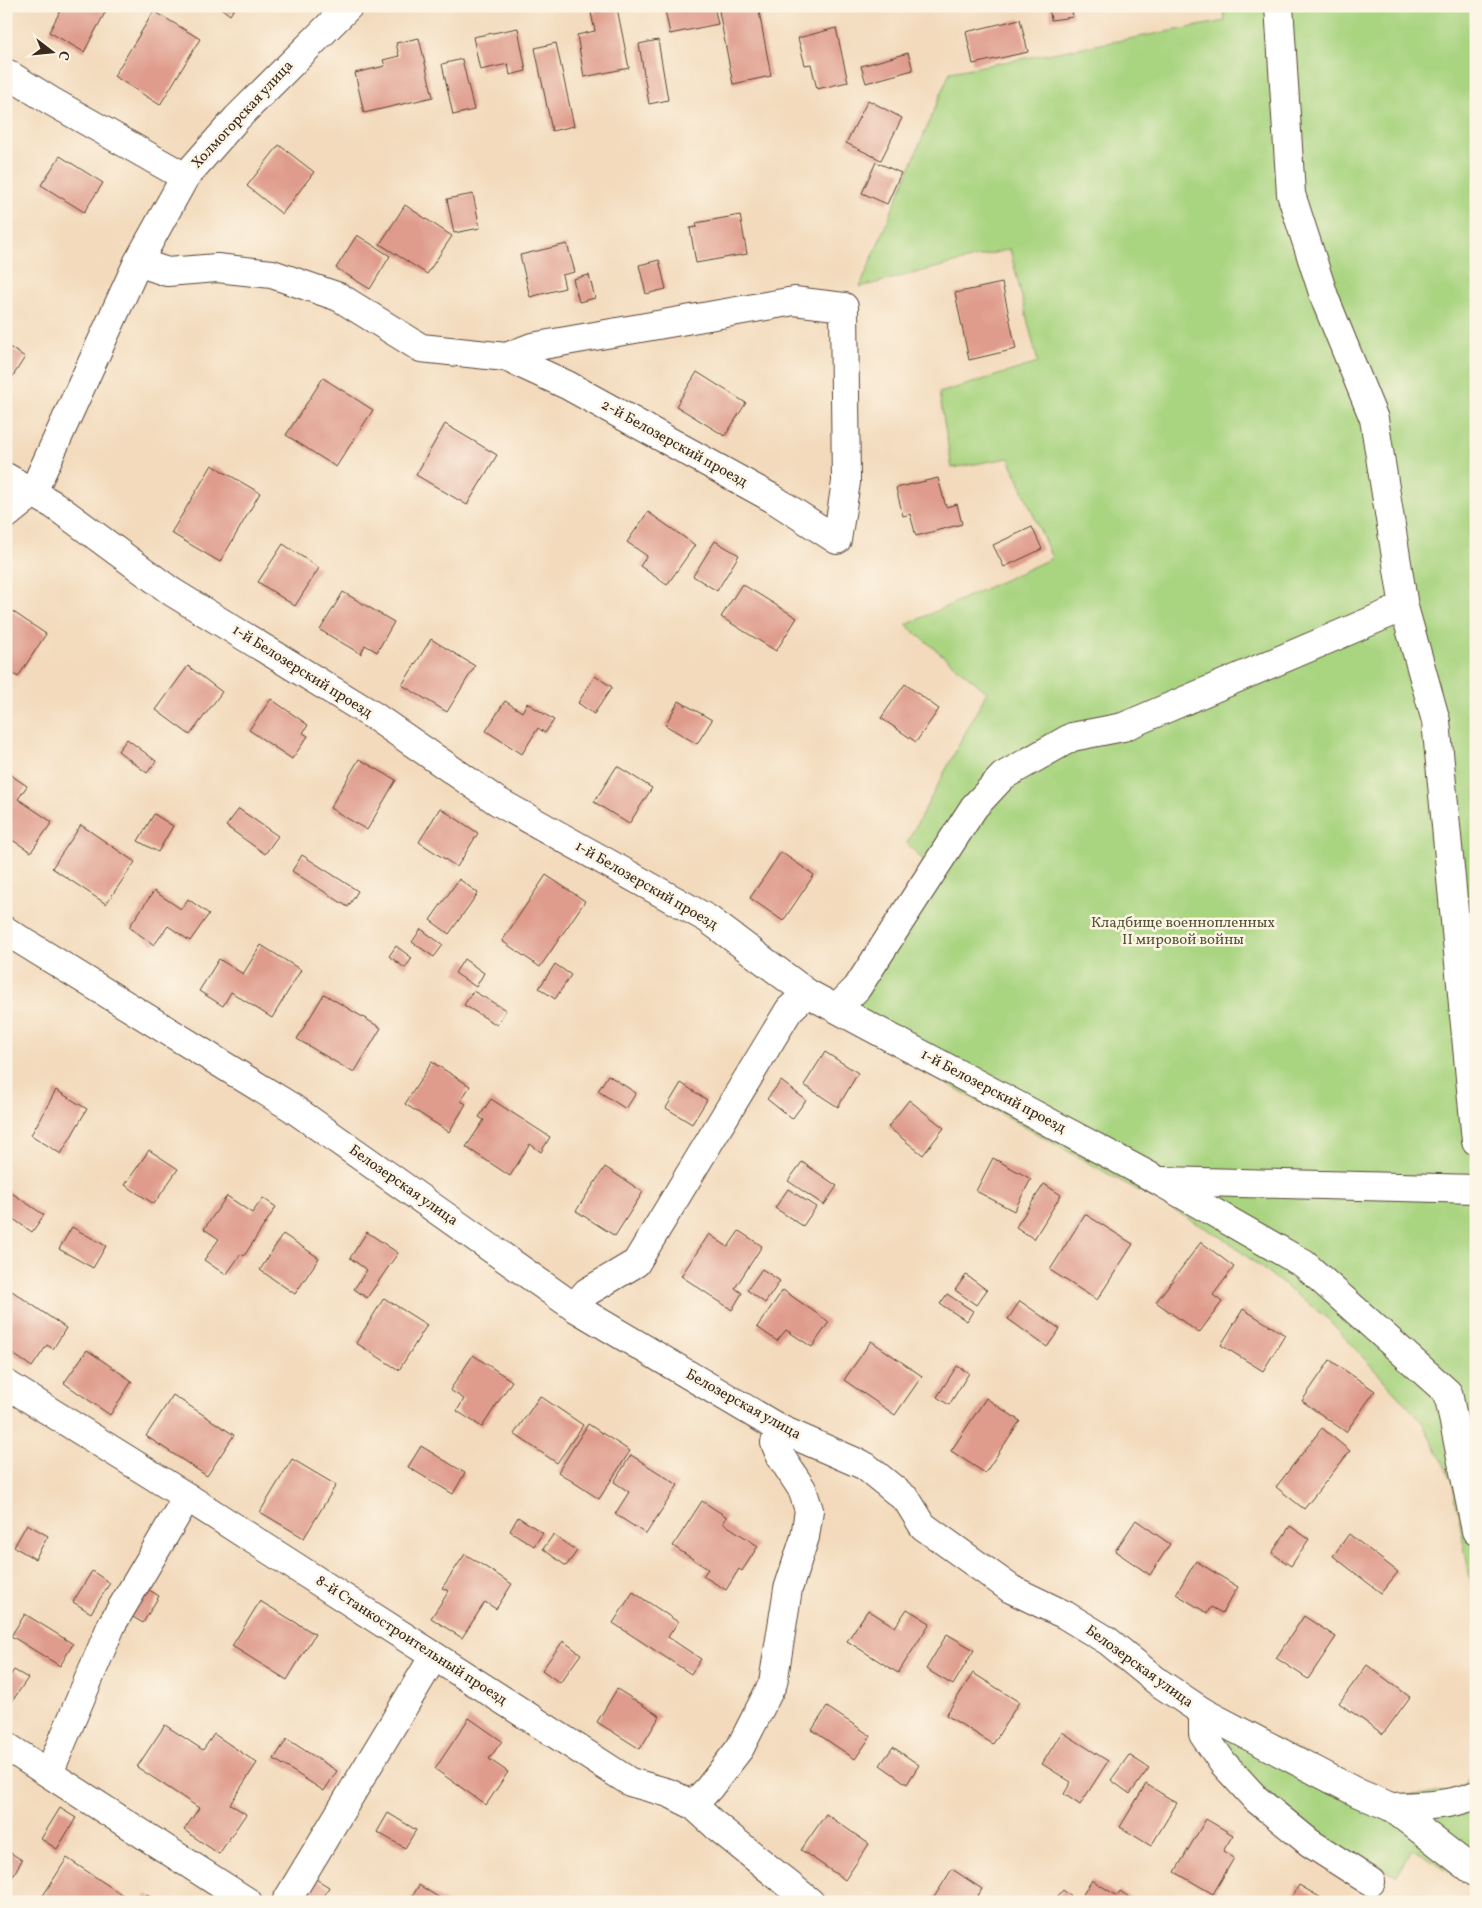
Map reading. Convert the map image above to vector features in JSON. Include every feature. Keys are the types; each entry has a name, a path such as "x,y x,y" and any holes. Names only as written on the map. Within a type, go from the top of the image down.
{"street":[{"name":"Холмогорская улица","path":"32,494 138,262 185,177 236,118 349,6"},
{"path":"1279,6 1291,194 1325,299 1374,419 1404,607 1436,721 1476,1141"},
{"path":"6,73 51,101 185,177"},
{"name":"2-й Белозерский проезд","path":"138,262 167,272 217,268 272,274 339,297 420,348 506,357 567,385 772,498 837,540 846,482 844,307 794,301 532,347 506,357"},
{"name":"1-й Белозерский проезд","path":"6,477 32,494 54,505 172,592 374,716 497,801 708,919 808,993 1159,1181 1304,1264 1448,1393 1476,1532"},
{"path":"6,515 32,494"},
{"path":"837,1008 857,988 974,807 1003,776 1072,737 1123,727 1404,607"},
{"name":"Белозерская улица","path":"6,931 291,1107 574,1307 780,1429 865,1466 907,1500 923,1526 1012,1589 1066,1615 1108,1641 1158,1682 1203,1712 1358,1793 1391,1807 1476,1873"},
{"path":"574,1307 587,1292 636,1263 789,1010 808,993"},
{"path":"1159,1181 1476,1189"},
{"name":"8-й Станкостроительный проезд","path":"6,1384 187,1497 630,1782 669,1793 693,1805 810,1902"},
{"path":"693,1805 709,1788 740,1748 773,1683 788,1589 805,1537 809,1510 802,1489 781,1457 775,1443 780,1429"},
{"path":"49,1774 112,1624 187,1497"},
{"path":"286,1902 434,1656"},
{"path":"1203,1712 1203,1734 1223,1763 1256,1799 1310,1843 1371,1882"},
{"path":"6,1746 248,1902"},
{"path":"1391,1807 1462,1801 1476,1795"}],"green space":[{"name":"Кладбище военнопленных II мировой войны","path":"1223,6 1476,6 1476,1611 1452,1480 1422,1422 1328,1319 1223,1238 830,1018 924,861 907,843 987,692 906,625 1052,558 1009,458 952,468 939,393 1038,363 1010,249 860,287 950,72 1225,21"},
{"path":"1231,1717 1390,1797 1459,1791 1476,1770 1476,1888 1411,1849 1397,1876 1343,1849 1309,1827 1262,1788 1216,1736"}],"building":[{"path":"63,6 108,7 84,52 49,32"},
{"path":"218,6 236,6 230,15"},
{"path":"664,6 714,6 718,24 670,34"},
{"path":"718,6 758,6 771,76 733,84"},
{"path":"1049,6 1071,6 1073,17 1051,20"},
{"path":"617,8 629,68 584,77 577,35 595,31 591,13"},
{"path":"154,11 200,39 160,105 114,76"},
{"path":"1020,19 1028,52 973,64 966,32"},
{"path":"518,28 526,71 510,75 508,64 480,70 473,37"},
{"path":"836,28 848,82 817,89 811,64 805,65 798,38"},
{"path":"419,38 433,97 364,113 355,73 385,66 383,60 399,56 396,43"},
{"path":"658,40 668,100 649,104 639,44"},
{"path":"556,43 574,126 552,131 535,48"},
{"path":"908,53 913,70 866,83 861,66"},
{"path":"462,59 474,110 453,115 442,64"},
{"path":"868,100 902,118 881,160 846,143"},
{"path":"279,145 314,172 282,214 247,186"},
{"path":"60,156 103,183 84,212 41,185"},
{"path":"876,162 901,173 887,204 862,193"},
{"path":"473,194 480,228 454,233 447,199"},
{"path":"405,205 452,236 427,274 380,244"},
{"path":"740,215 747,254 696,263 690,228 697,227 696,223"},
{"path":"357,235 390,256 370,289 336,268"},
{"path":"567,244 575,272 562,275 565,288 530,297 520,255"},
{"path":"659,260 666,289 646,294 639,265"},
{"path":"589,275 595,298 579,302 573,279"},
{"path":"1002,283 1016,349 969,360 955,293"},
{"path":"6,345 25,357 6,387"},
{"path":"697,372 746,403 725,436 676,406"},
{"path":"323,378 373,410 336,467 286,435"},
{"path":"445,424 497,455 467,505 416,475"},
{"path":"212,465 260,493 220,562 171,533"},
{"path":"938,478 946,507 957,504 962,524 916,536 910,514 903,516 896,488"},
{"path":"648,512 695,545 667,585 640,566 647,556 627,542"},
{"path":"1032,527 1042,549 1004,567 993,545"},
{"path":"715,541 739,555 717,591 693,576"},
{"path":"283,544 319,568 295,606 258,582"},
{"path":"742,584 797,618 776,651 721,617"},
{"path":"343,592 394,622 377,652 365,645 361,654 320,630"},
{"path":"6,607 46,634 18,677 6,669"},
{"path":"431,639 475,666 447,712 402,685"},
{"path":"188,666 222,692 190,735 156,710"},
{"path":"595,676 612,687 594,714 578,703"},
{"path":"905,684 939,709 916,742 881,718"},
{"path":"271,699 308,725 303,733 308,736 292,759 249,730"},
{"path":"505,701 522,712 527,703 554,720 545,733 538,728 522,754 486,731"},
{"path":"679,701 712,720 697,744 665,725"},
{"path":"127,739 156,761 147,773 118,751"},
{"path":"359,759 396,780 367,830 330,808"},
{"path":"617,766 652,788 629,824 594,802"},
{"path":"6,772 27,786 18,799 52,822 31,852 6,836"},
{"path":"440,808 478,833 457,867 419,842"},
{"path":"239,809 278,836 265,854 226,826"},
{"path":"154,814 173,826 158,852 138,841"},
{"path":"81,825 135,862 106,904 52,868"},
{"path":"781,852 814,875 783,921 750,898"},
{"path":"302,855 358,891 348,907 292,871"},
{"path":"546,875 585,901 540,967 502,941"},
{"path":"459,879 478,893 449,934 430,920"},
{"path":"154,891 181,909 188,899 209,914 190,941 168,926 154,945 129,927"},
{"path":"421,929 443,945 434,957 412,942"},
{"path":"261,945 301,970 272,1018 231,992 223,1006 199,991 219,959 243,974"},
{"path":"396,946 412,958 405,968 389,956"},
{"path":"464,959 484,973 476,987 455,973"},
{"path":"555,964 571,975 555,999 539,988"},
{"path":"473,991 506,1010 497,1025 464,1005"},
{"path":"324,994 381,1028 354,1073 297,1039"},
{"path":"825,1052 858,1073 838,1107 804,1085"},
{"path":"432,1062 470,1086 461,1101 466,1104 449,1132 405,1104"},
{"path":"608,1075 636,1093 626,1109 598,1091"},
{"path":"781,1081 806,1100 792,1119 767,1099"},
{"path":"681,1083 707,1100 692,1124 666,1108"},
{"path":"56,1090 87,1109 61,1154 31,1135"},
{"path":"491,1099 550,1137 541,1152 530,1144 510,1176 466,1147 484,1120 479,1117"},
{"path":"909,1100 944,1128 923,1155 888,1127"},
{"path":"149,1150 178,1169 154,1204 125,1185"},
{"path":"993,1158 1031,1179 1014,1211 976,1191"},
{"path":"802,1162 837,1186 824,1205 788,1181"},
{"path":"605,1167 643,1192 615,1236 576,1211"},
{"path":"1044,1184 1061,1195 1034,1239 1016,1227"},
{"path":"6,1189 44,1215 32,1232 6,1214"},
{"path":"788,1189 816,1207 803,1226 775,1208"},
{"path":"227,1196 252,1213 263,1198 276,1207 244,1256 241,1254 226,1275 204,1260 219,1239 204,1229"},
{"path":"1085,1214 1133,1244 1097,1300 1050,1270"},
{"path":"72,1227 106,1246 93,1268 59,1249"},
{"path":"739,1231 762,1246 735,1288 742,1293 732,1310 681,1276 709,1234 728,1247"},
{"path":"367,1232 398,1253 367,1298 354,1289 367,1270 350,1258"},
{"path":"283,1234 319,1258 295,1294 260,1270"},
{"path":"1201,1242 1234,1267 1213,1295 1222,1302 1199,1333 1156,1302"},
{"path":"762,1269 780,1281 765,1303 747,1290"},
{"path":"966,1275 987,1290 976,1305 955,1290"},
{"path":"783,1290 829,1322 812,1347 786,1330 777,1341 757,1327"},
{"path":"12,1291 66,1328 53,1349 47,1345 32,1367 6,1349 6,1299"},
{"path":"947,1294 973,1311 967,1321 940,1304"},
{"path":"384,1298 427,1325 399,1370 356,1343"},
{"path":"1020,1301 1060,1329 1047,1347 1008,1319"},
{"path":"1243,1309 1285,1335 1263,1371 1221,1345"},
{"path":"871,1341 922,1376 895,1415 844,1380"},
{"path":"87,1350 132,1381 110,1415 64,1383"},
{"path":"473,1355 512,1381 482,1427 457,1411 464,1399 450,1390"},
{"path":"1330,1360 1375,1391 1346,1432 1302,1401"},
{"path":"957,1366 969,1373 949,1405 937,1397"},
{"path":"173,1395 234,1435 207,1476 146,1436"},
{"path":"540,1396 583,1425 557,1463 514,1434"},
{"path":"986,1398 1020,1421 985,1473 951,1451"},
{"path":"588,1424 630,1451 599,1499 558,1472"},
{"path":"1322,1428 1350,1451 1304,1509 1276,1487"},
{"path":"421,1446 465,1473 453,1494 408,1467"},
{"path":"631,1455 678,1485 646,1534 615,1514 629,1492 614,1482"},
{"path":"292,1459 336,1485 304,1538 260,1512"},
{"path":"702,1501 727,1517 723,1523 758,1546 742,1571 739,1569 726,1590 703,1576 708,1569 673,1546"},
{"path":"518,1517 543,1533 534,1546 510,1531"},
{"path":"1136,1520 1170,1544 1150,1575 1115,1551"},
{"path":"27,1524 48,1536 35,1559 14,1547"},
{"path":"1290,1526 1309,1539 1291,1566 1272,1553"},
{"path":"1349,1534 1398,1572 1381,1593 1333,1556"},
{"path":"553,1535 577,1551 566,1566 543,1549"},
{"path":"465,1554 512,1584 496,1609 485,1602 462,1638 431,1618 449,1591 442,1588"},
{"path":"1196,1561 1238,1587 1222,1613 1211,1607 1207,1613 1176,1594"},
{"path":"92,1571 110,1583 91,1613 73,1602"},
{"path":"143,1586 159,1596 143,1623 128,1614"},
{"path":"633,1592 678,1622 668,1637 701,1659 691,1674 613,1623"},
{"path":"260,1601 315,1634 287,1680 232,1646"},
{"path":"907,1609 930,1623 898,1673 847,1641 868,1610 895,1627"},
{"path":"25,1614 73,1644 60,1666 11,1636"},
{"path":"1304,1616 1336,1637 1308,1679 1276,1658"},
{"path":"947,1634 974,1650 953,1685 926,1669"},
{"path":"563,1641 581,1654 560,1683 542,1670"},
{"path":"1367,1665 1410,1697 1383,1734 1339,1703"},
{"path":"14,1670 28,1678 6,1710 6,1682"},
{"path":"973,1673 1019,1702 993,1744 946,1715"},
{"path":"617,1689 660,1716 640,1749 597,1722"},
{"path":"827,1707 871,1736 855,1759 812,1730"},
{"path":"469,1718 502,1741 489,1759 508,1772 486,1805 435,1769"},
{"path":"165,1725 203,1750 214,1734 257,1763 230,1804 246,1814 219,1854 184,1830 199,1808 137,1767"},
{"path":"1062,1732 1108,1761 1080,1805 1064,1794 1071,1782 1042,1764"},
{"path":"287,1739 337,1771 324,1791 274,1759"},
{"path":"893,1747 919,1765 907,1784 880,1765"},
{"path":"1129,1755 1149,1768 1130,1794 1111,1780"},
{"path":"1146,1784 1177,1803 1151,1846 1120,1827"},
{"path":"60,1808 76,1818 57,1849 41,1839"},
{"path":"388,1813 416,1830 405,1848 377,1832"},
{"path":"826,1814 869,1844 845,1880 801,1850"},
{"path":"1206,1819 1233,1835 1223,1851 1234,1858 1213,1894 1175,1872"},
{"path":"6,1850 22,1860 7,1886 6,1885"},
{"path":"67,1858 133,1902 39,1902"},
{"path":"952,1869 982,1889 974,1902 931,1902"},
{"path":"314,1878 329,1887 321,1902 301,1902"},
{"path":"1092,1880 1117,1896 1120,1891 1136,1902 1091,1902 1082,1896"},
{"path":"419,1885 446,1902 409,1902"},
{"path":"1299,1885 1328,1902 1289,1902"},
{"path":"1063,1890 1078,1902 1053,1902"},
{"path":"147,1894 160,1902 142,1902"}]}
